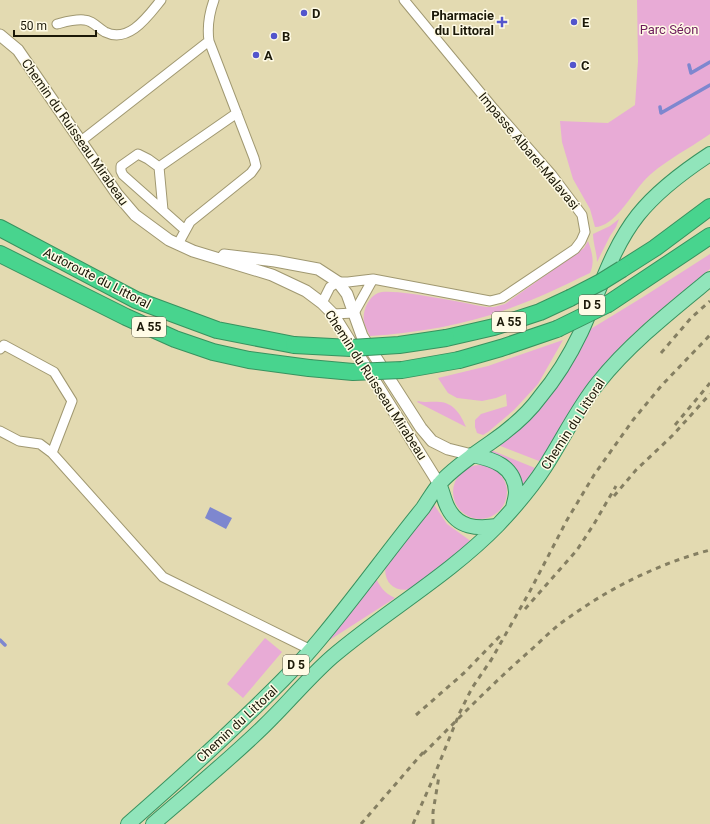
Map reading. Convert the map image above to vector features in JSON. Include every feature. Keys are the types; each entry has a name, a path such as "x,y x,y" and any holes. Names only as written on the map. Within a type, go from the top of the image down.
{"highway":[{"name":"Autoroute du Littoral","path":"0,228 143,303 217,330 294,345 351,348 446,338 494,328 540,312 601,282 655,248 710,207"},
{"name":"Autoroute du Littoral","path":"0,254 126,317 175,339 220,353 250,360 353,372 402,370 460,360 557,329 608,304 710,236"}],"main road":[{"name":"D 5","path":"472,455 510,428 539,399 554,379 580,334 613,256 638,216 665,187 691,166 710,154"},
{"name":"Chemin du Littoral","path":"513,509 544,469 589,396 602,378 621,357 710,279"},
{"path":"472,455 498,462 504,466 510,474 514,484 516,493 513,509 497,526 484,528 472,527 459,521 448,508 439,484 455,468 472,455"},
{"name":"Chemin du Littoral","path":"128,824 249,713 311,650 376,568 439,484"},
{"name":"Chemin du Littoral","path":"154,824 262,728 331,658 454,565 497,526"}],"street":[{"path":"56,24 84,20 96,24 104,31 114,35 126,33 140,25 161,0"},
{"path":"178,244 190,222 251,173 256,166 209,41 207,30 209,12 214,0"},
{"name":"Impasse Albarel-Malavasi","path":"338,282 373,279 490,301 502,298 574,249 581,241 585,232 582,215 552,175 494,109 404,0"},
{"name":"Chemin du Ruisseau Mirabeau","path":"0,34 18,50 117,194 135,215 169,240 193,251 272,275 306,291 322,303 333,314 439,484"},
{"path":"81,141 209,41"},
{"path":"159,167 237,113"},
{"path":"163,210 159,167 138,154 121,166 123,175 185,230"},
{"name":"Chemin du Ruisseau Mirabeau","path":"193,251 275,261 318,269 338,282 347,294 362,336 421,428 432,441 448,449 472,455"},
{"path":"333,314 354,313 373,279"},
{"path":"322,303 330,287 338,282"},
{"path":"0,349 4,345 54,372 72,401 52,453"},
{"path":"0,431 19,441 40,444 52,453 163,577 311,650"}],"green space":[{"name":"Parc Séon","path":"637,0 710,0 710,134 675,156 650,175 622,209 609,222 602,226 595,227 590,209 573,179 562,142 560,121 608,123 635,105 638,61"},
{"path":"619,219 597,262 593,234 610,226"},
{"path":"588,241 592,257 592,269 590,273 518,305 474,320 405,333 370,336 365,326 364,314 366,305 374,295 378,293 398,292 487,307 505,304 584,248"},
{"path":"710,254 710,269 636,331 603,366 575,405 541,460 539,461 498,445 589,330"},
{"path":"563,340 538,384 514,410 483,435 477,433 475,420 481,414 507,406 506,394 482,401 457,398 448,393 438,378 488,366"},
{"path":"417,402 440,402 453,407 462,418 466,427"},
{"path":"491,450 535,468 523,485 507,461 488,452"},
{"path":"480,465 490,467 499,473 505,482 507,492 505,502 499,511 490,517 480,519 470,517 461,511 455,502 453,492 455,482 461,473 470,467"},
{"path":"433,503 447,524 472,542 456,556 411,589 399,589 388,580 385,570 386,564"},
{"path":"375,576 383,589 395,598 328,641 327,639"},
{"path":"265,638 282,652 243,698 227,684"}],"water":[{"path":"210,507 232,518 226,529 205,518"}],"waterway":[{"path":"689,65 691,73 710,62"},
{"path":"660,107 661,113 710,85"},
{"path":"0,640 5,645"}],"railway":[{"path":"661,353 691,318 710,301"},
{"path":"490,662 530,591 567,520 594,475 633,420 662,385 710,335"},
{"path":"675,425 710,383"},
{"path":"614,496 636,470 673,435 710,394"},
{"path":"525,609 577,550 616,486"},
{"path":"423,754 504,674 551,631 587,605 638,577 692,555 710,550"},
{"path":"416,715 464,673 502,634"},
{"path":"413,824 460,712 472,688 493,657"},
{"path":"361,824 426,749"},
{"path":"433,824 433,812 439,776"}],"place":[{"name":"D","path":"304,13"},
{"name":"Pharmacie du Littoral","path":"502,22"},
{"name":"E","path":"574,22"},
{"name":"B","path":"274,36"},
{"name":"A","path":"256,55"},
{"name":"C","path":"573,65"}]}
